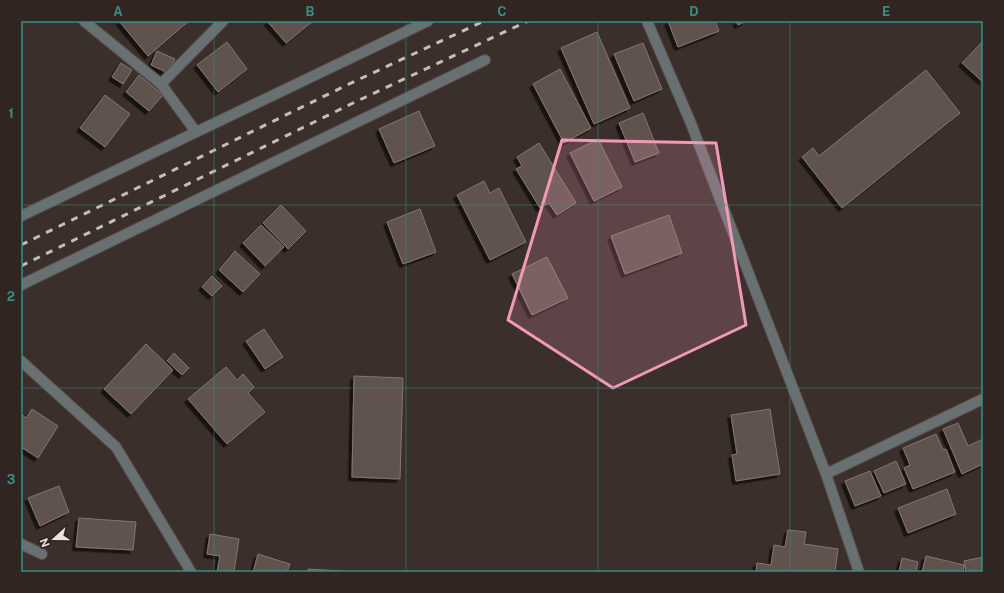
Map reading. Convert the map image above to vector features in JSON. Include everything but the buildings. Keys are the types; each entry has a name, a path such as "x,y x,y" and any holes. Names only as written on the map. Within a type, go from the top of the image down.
{"street":[{"path":"84,21 161,84 196,132"},
{"path":"161,84 223,21"},
{"path":"21,216 428,21"},
{"path":"647,21 690,121 826,474 858,572"},
{"path":"21,285 485,60"},
{"path":"21,361 116,447 191,572"},
{"path":"826,474 983,399"},
{"path":"21,544 42,554"}],"highlighted area":[{"path":"562,140 716,143 746,325 613,388 508,320"}],"railway":[{"path":"21,245 347,85 484,21"},
{"path":"21,266 355,102 528,21"}]}
